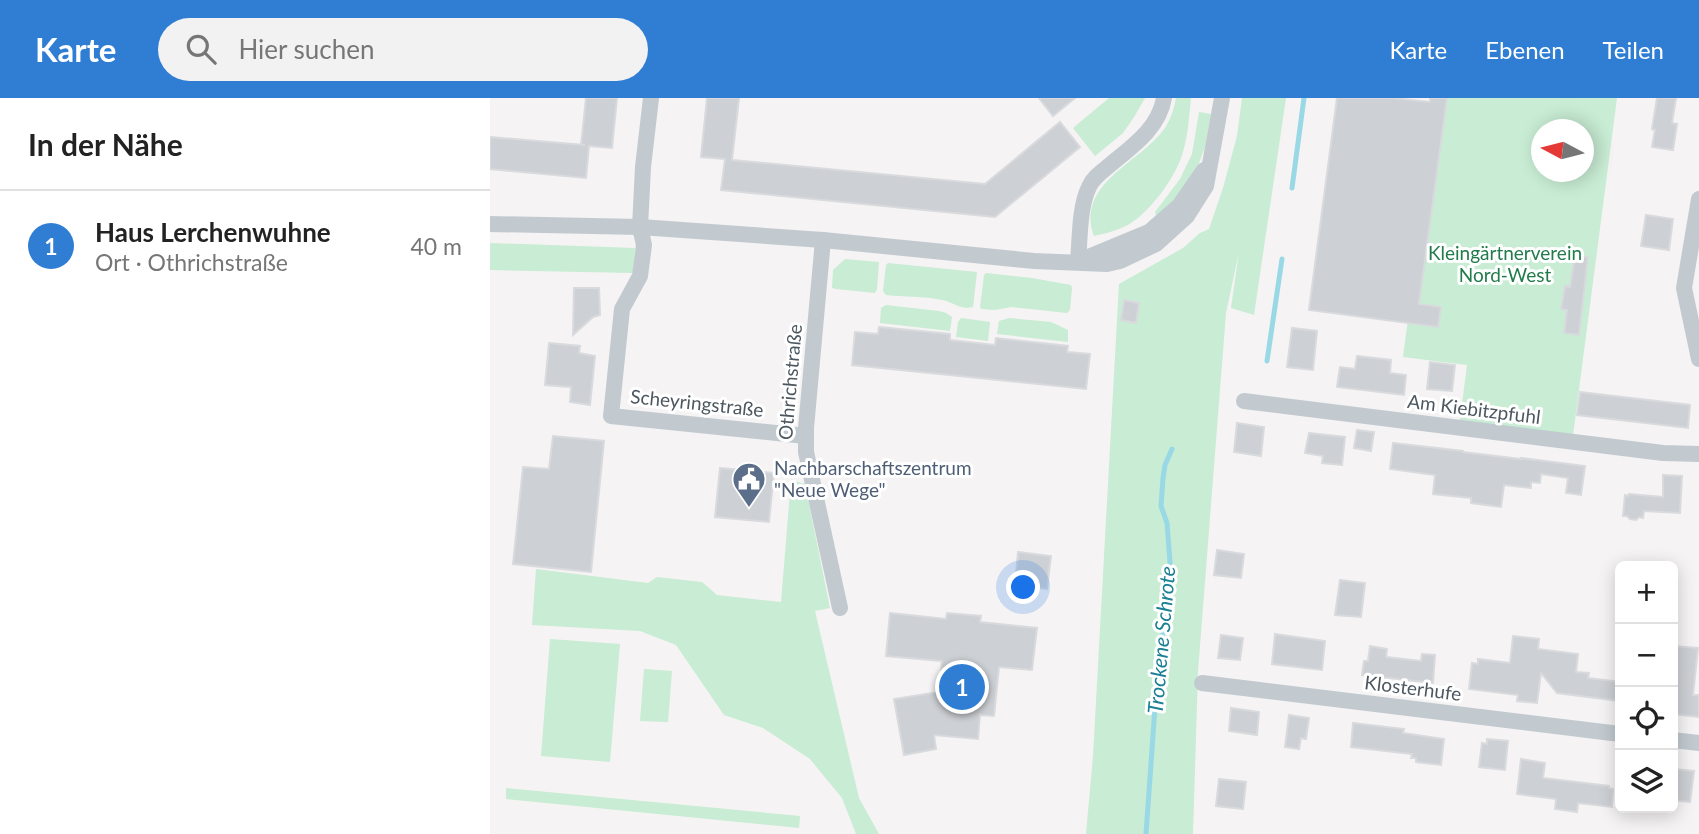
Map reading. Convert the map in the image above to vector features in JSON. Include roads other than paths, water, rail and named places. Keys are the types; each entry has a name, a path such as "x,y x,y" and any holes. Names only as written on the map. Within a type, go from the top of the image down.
{"street":[{"path":"640,227 643,167 651,98"},
{"path":"1078,262 1083,210 1089,186 1148,131 1164,98"},
{"path":"490,225 640,227 823,240 1098,265 1120,261 1156,244 1187,216 1206,186 1222,98"},
{"path":"1699,199 1684,288 1699,359"},
{"name":"Scheyringstraße","path":"640,227 644,244 640,276 622,309 611,416 805,436"},
{"name":"Othrichstraße","path":"823,240 805,436 808,466 840,608"},
{"name":"Am Kiebitzpfuhl","path":"1244,401 1663,453 1699,454"},
{"name":"Klosterhufe","path":"1202,683 1615,733"},
{"path":"1678,741 1699,743"}],"waterway":[{"name":"Trockene Schrote","path":"1292,188 1304,98"},
{"name":"Trockene Schrote","path":"1267,361 1282,259"},
{"name":"Trockene Schrote","path":"1146,834 1156,693 1170,562 1167,523 1161,506 1165,465 1172,449"}],"place":[{"name":"Nachbarschaftszentrum \"Neue Wege\"","path":"749,509"},
{"name":"Haus Lerchenwuhne","path":"962,687"}],"park label":[{"name":"Kleingärtnerverein Nord-West","path":"1505,264"}]}
